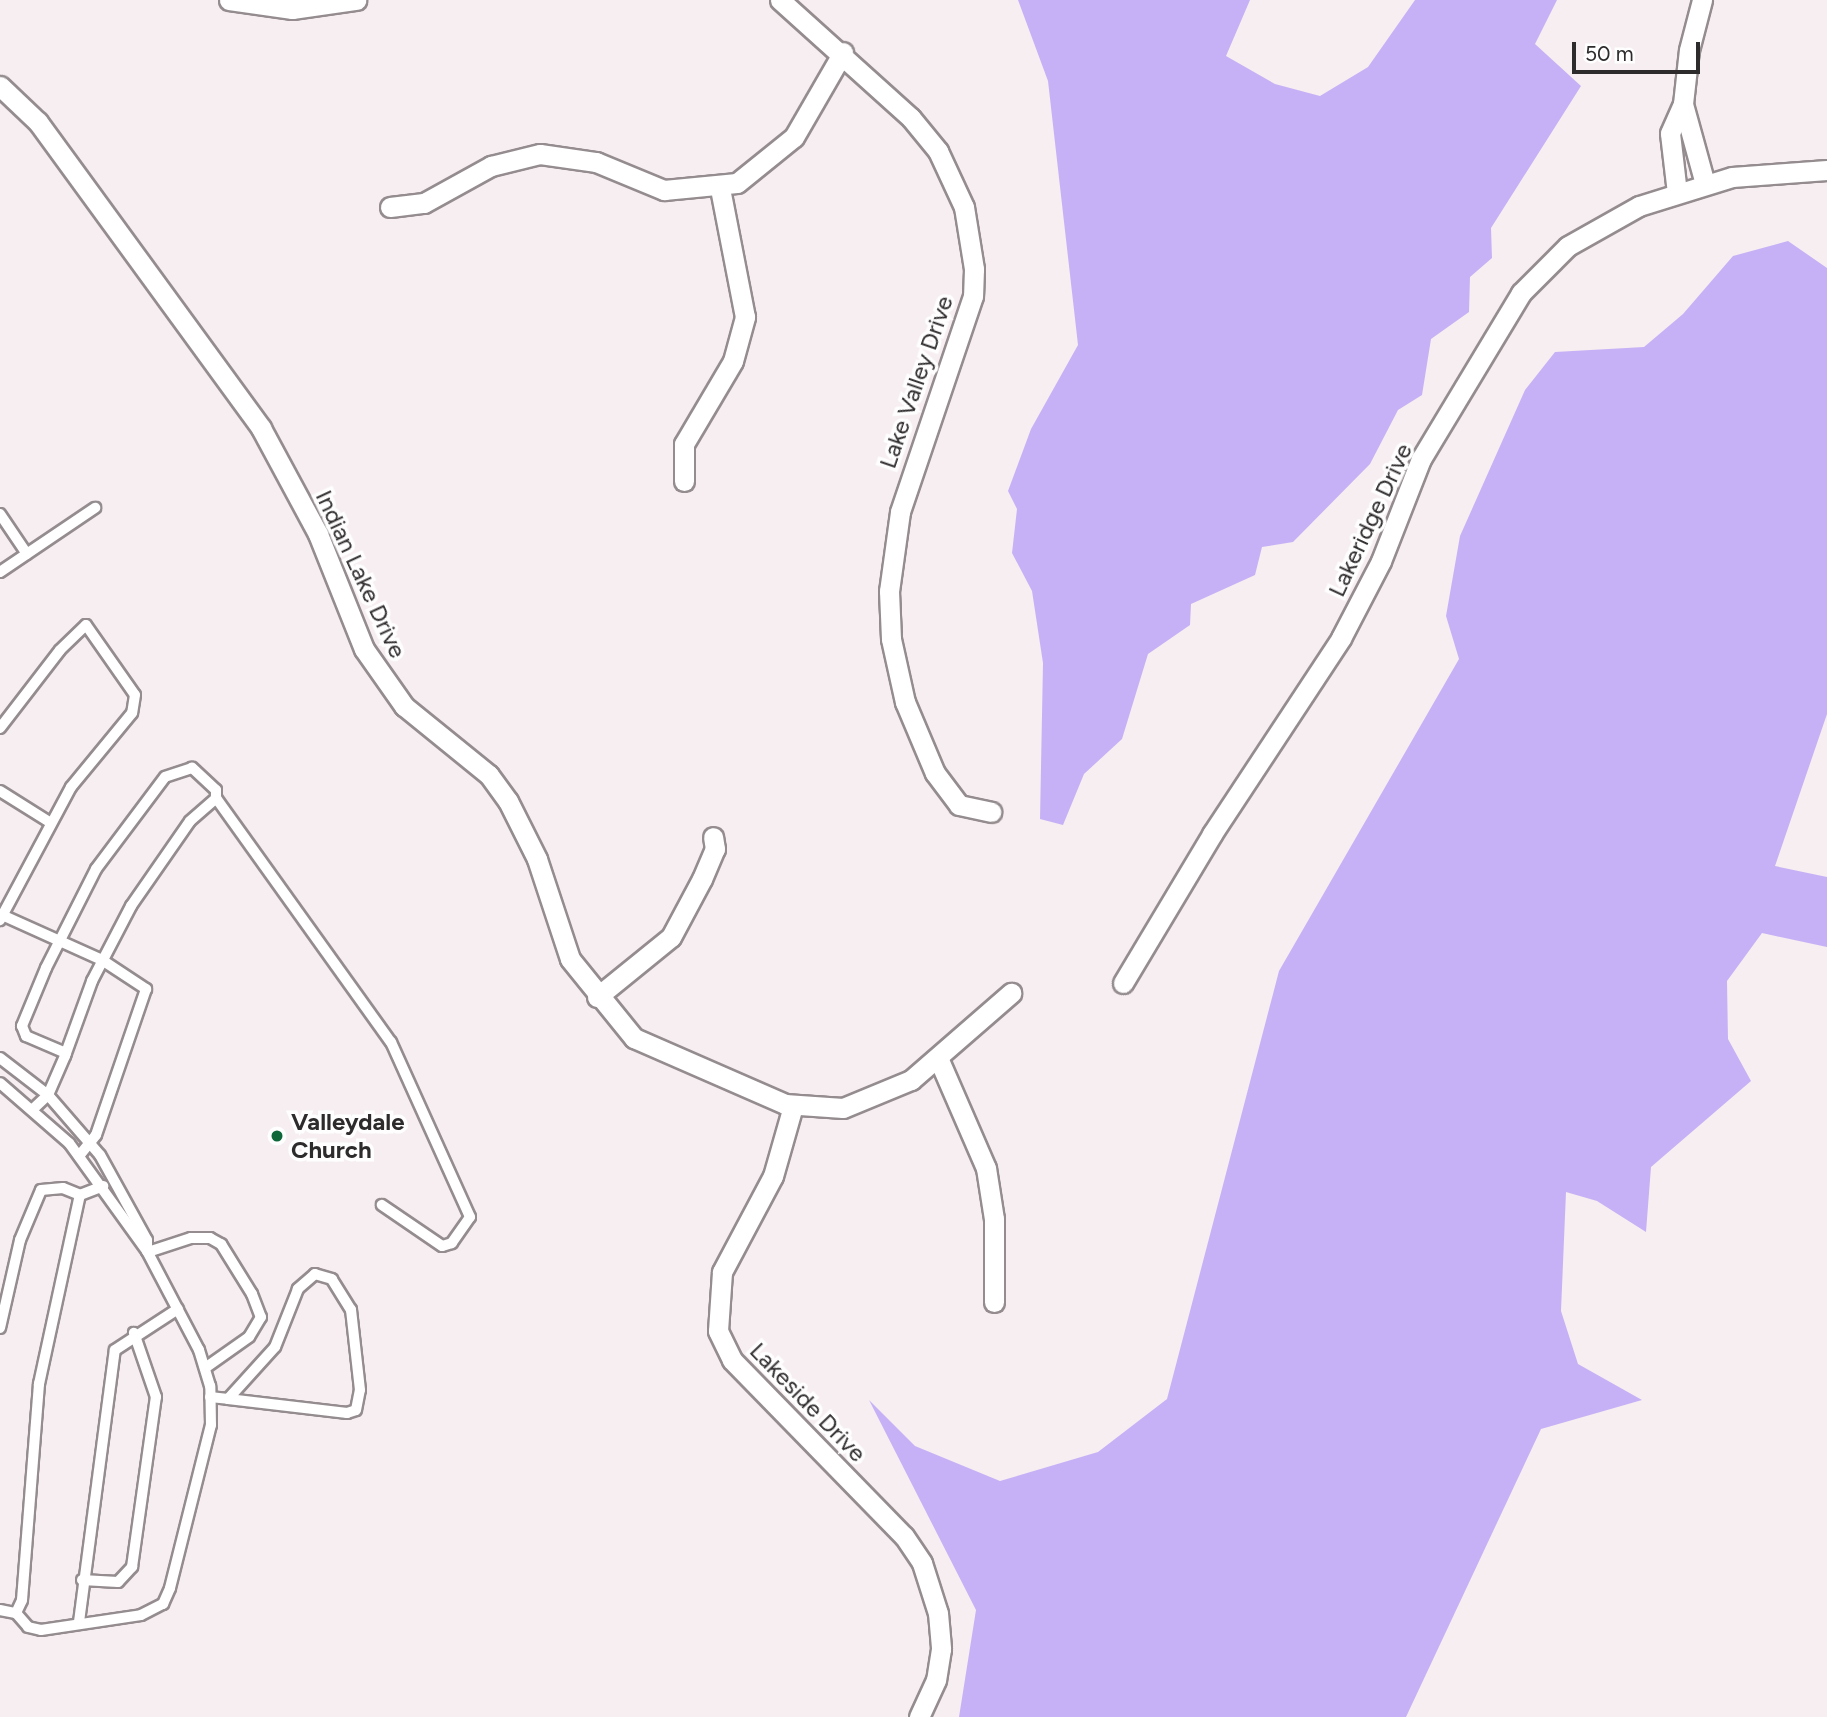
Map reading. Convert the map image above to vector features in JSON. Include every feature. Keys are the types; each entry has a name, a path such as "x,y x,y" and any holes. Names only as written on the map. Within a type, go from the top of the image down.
{"street":[{"path":"229,0 292,9 356,0"},
{"name":"Lake Valley Drive","path":"780,0 843,52 938,151 971,234 974,269 968,323 900,512 889,591 891,639 905,702 935,773 959,805 991,812"},
{"path":"1677,193 1670,133 1683,104 1689,50 1702,0"},
{"path":"390,207 424,203 491,166 540,154 596,162 664,190 720,188 780,153 804,124 843,52"},
{"name":"Indian Lake Drive","path":"0,86 38,122 261,428 318,534 364,649 404,706 489,775 508,801 534,850 570,959 597,998 634,1038 654,1049 793,1106 843,1108 866,1102 939,1060 1011,993"},
{"path":"1683,104 1705,184"},
{"name":"Lakeridge Drive","path":"1123,984 1212,834 1340,638 1375,575 1421,459 1521,293 1586,234 1677,193 1705,184 1776,171 1827,170"},
{"path":"684,481 684,443 733,361 745,317 720,188"},
{"path":"597,998 671,937 715,849 713,837"},
{"path":"939,1060 964,1106 986,1168 994,1219 993,1302"},
{"name":"Lakeside Drive","path":"793,1106 773,1176 724,1264 718,1331 738,1367 904,1536 922,1563 936,1603 941,1648 936,1680 919,1717"}],"lane":[{"path":"0,572 95,508"},
{"path":"0,514 27,554"},
{"path":"0,728 60,650 86,625 135,695 132,713 71,787 1,917 102,960 140,984 146,998 90,1143 79,1156"},
{"path":"33,1109 48,1095 66,1053 102,960 160,861 215,798 216,790 192,768 165,777 96,869 59,941 22,1026 26,1036 66,1053"},
{"path":"0,791 51,823"},
{"path":"215,798 391,1042 470,1217 452,1243 442,1245 382,1205"},
{"path":"0,1058 48,1095 90,1143 141,1228 148,1252"},
{"path":"0,1083 33,1109 79,1156 148,1252 205,1368 211,1426 163,1604 141,1615 79,1622 41,1630 28,1628 16,1613 0,1610"},
{"path":"0,1328 32,1202 41,1190 63,1188 80,1195 103,1186"},
{"path":"16,1613 22,1600 39,1384 80,1195"},
{"path":"148,1252 191,1238 210,1238 221,1244 252,1294 261,1317 250,1337 205,1368"},
{"path":"210,1396 228,1399 356,1410 360,1390 351,1310 332,1279 315,1274 298,1289 275,1347 228,1399"},
{"path":"79,1622 82,1580 116,1350 134,1333 178,1309"},
{"path":"82,1580 118,1582 132,1567 156,1397 134,1333"}],"shaded area":[{"path":"1018,0 1250,0 1226,56 1275,84 1320,96 1368,67 1415,0 1557,0 1535,44 1581,86 1491,228 1492,258 1470,277 1469,312 1431,339 1422,395 1398,410 1370,464 1293,542 1262,547 1255,575 1191,604 1190,625 1148,654 1122,739 1084,774 1063,825 1040,819 1043,663 1032,591 1012,553 1017,509 1008,491 1031,429 1078,345 1048,81"},
{"path":"1788,241 1827,268 1827,714 1775,866 1827,877 1827,947 1762,933 1727,981 1728,1039 1751,1081 1651,1167 1646,1232 1597,1201 1566,1192 1561,1311 1578,1364 1642,1400 1541,1429 1406,1717 959,1717 976,1610 869,1400 915,1446 1000,1481 1098,1452 1167,1399 1279,971 1459,659 1446,616 1460,536 1525,390 1555,352 1644,347 1683,314 1733,256"}],"place":[{"name":"Valleydale Church","path":"277,1136"}]}
